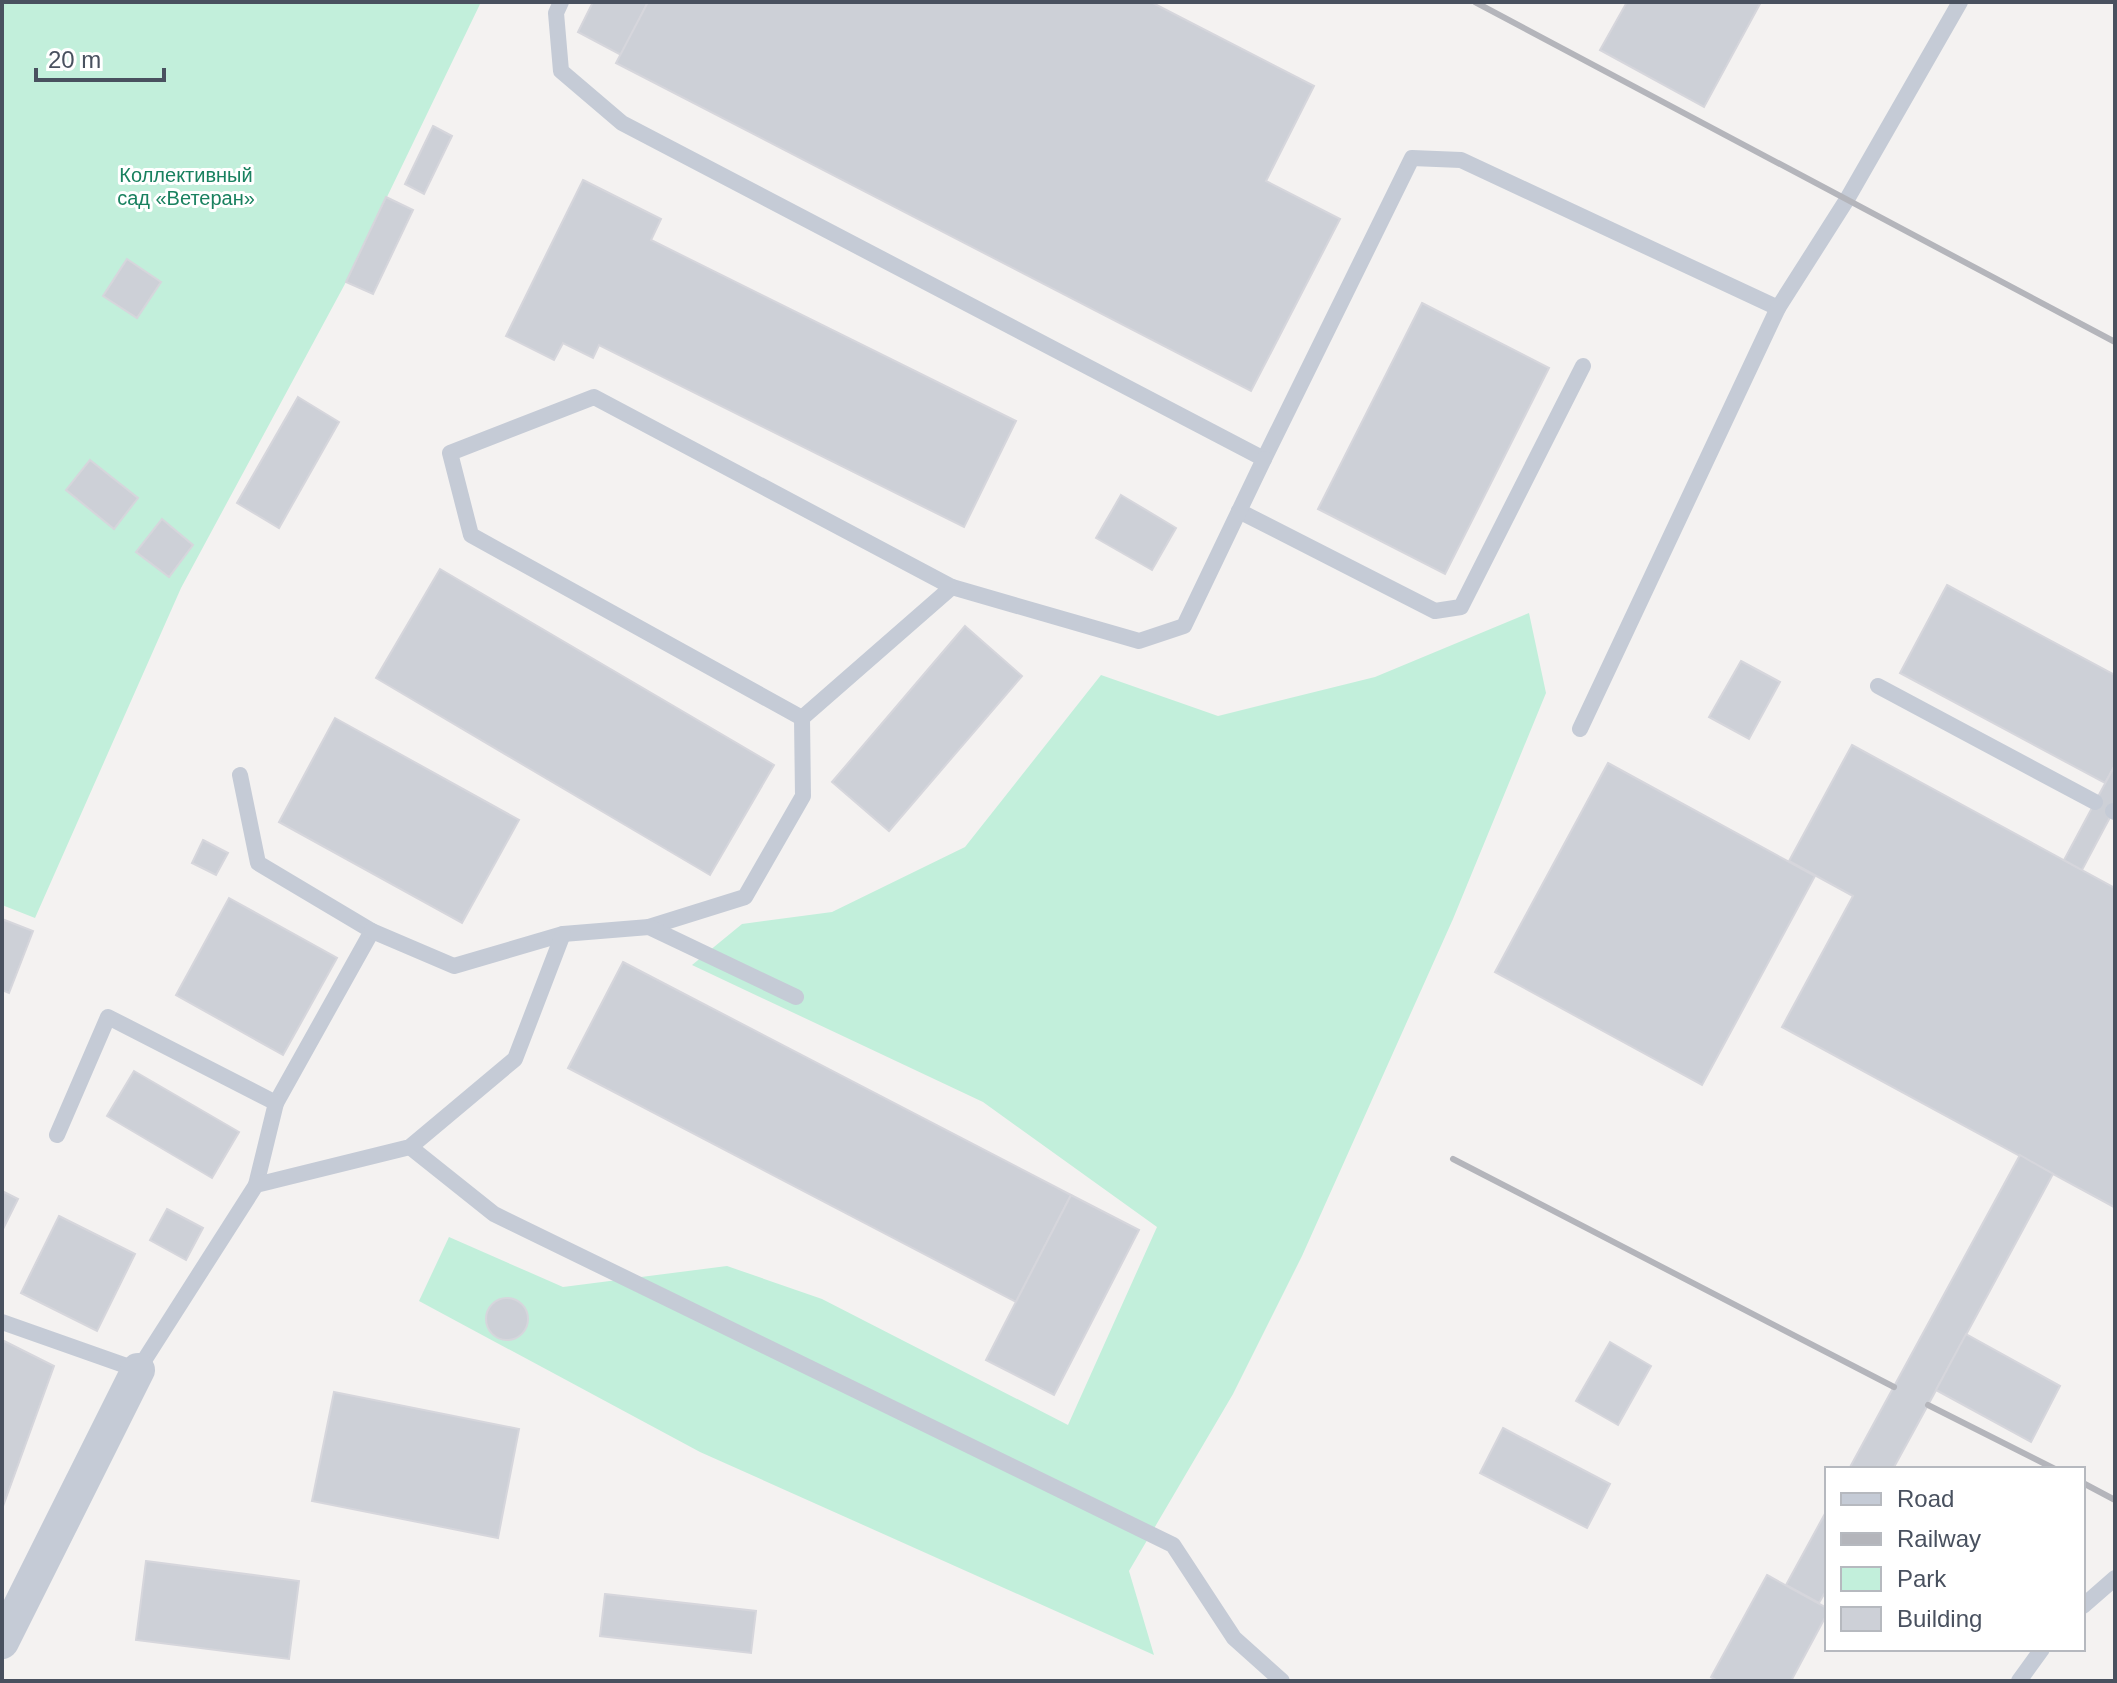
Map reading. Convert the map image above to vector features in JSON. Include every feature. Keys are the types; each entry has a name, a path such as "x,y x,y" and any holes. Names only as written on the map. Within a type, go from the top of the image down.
{"street":[{"path":"2,1642 138,1370"}],"lane":[{"path":"561,2 556,13 561,71 622,123 1264,459"},
{"path":"1580,729 1778,308 1846,201 1960,2"},
{"path":"802,718 471,535 450,453 594,397 952,587 1139,641 1184,626 1412,158 1461,160 1778,308"},
{"path":"1239,511 1435,611 1461,607 1583,366"},
{"path":"240,775 258,863 372,931 454,966 563,934 649,927 745,897 803,796 802,718 952,587"},
{"path":"1878,686 2095,802"},
{"path":"649,927 796,997"},
{"path":"2,1322 138,1370 256,1185 276,1103 372,931"},
{"path":"256,1185 410,1147 515,1059 563,934"},
{"path":"57,1135 108,1017 276,1103"},
{"path":"410,1147 494,1214 1173,1545 1234,1638 1282,1681"},
{"path":"2085,1604 2115,1578"},
{"path":"2019,1681 2041,1651"}],"green space":[{"name":"Коллективный сад «Ветеран»","path":"2,2 481,2 346,282 181,588 35,918 2,905"},
{"path":"1529,613 1546,693 1453,919 1302,1256 1233,1394 1129,1571 1154,1655 700,1452 419,1301 449,1237 563,1287 727,1266 822,1299 1068,1425 1157,1227 983,1102 692,965 742,924 832,912 965,847 1101,675 1218,716 1375,677"}],"building":[{"path":"593,2 648,2 621,55 578,32"},
{"path":"648,2 1151,2 1314,86 1266,181 1340,219 1251,391 616,63"},
{"path":"1627,2 1761,2 1704,107 1600,50"},
{"path":"433,126 452,136 424,194 405,184"},
{"path":"583,180 661,219 651,240 1016,421 964,527 599,345 593,358 563,343 554,360 506,336"},
{"path":"386,197 413,210 373,294 346,282"},
{"path":"127,259 161,282 137,318 103,296"},
{"path":"1422,303 1549,368 1445,574 1318,509"},
{"path":"298,397 339,422 279,528 237,503"},
{"path":"90,460 138,498 114,529 66,490"},
{"path":"1121,495 1176,528 1152,570 1096,538"},
{"path":"162,519 193,545 169,577 136,552"},
{"path":"440,569 774,765 710,875 376,678"},
{"path":"1947,585 2115,675 2115,765 2105,783 1900,673"},
{"path":"965,626 1022,676 889,831 832,782"},
{"path":"1741,661 1780,682 1749,739 1709,717"},
{"path":"335,718 519,820 462,923 279,822"},
{"path":"1852,745 2115,888 2114,1207 1782,1027 1853,896 1789,861"},
{"path":"1608,763 1815,876 1702,1085 1495,972"},
{"path":"2115,765 2115,808 2082,870 2064,860"},
{"path":"203,840 228,853 216,875 192,863"},
{"path":"229,898 337,958 283,1055 176,995"},
{"path":"2,919 33,931 9,993 2,990"},
{"path":"623,962 1071,1195 1016,1302 568,1068"},
{"path":"134,1071 239,1132 212,1178 107,1116"},
{"path":"2020,1155 2053,1174 1894,1467 1850,1467"},
{"path":"2,1191 18,1199 2,1231"},
{"path":"1071,1195 1139,1230 1054,1395 986,1360"},
{"path":"167,1209 203,1228 186,1260 150,1240"},
{"path":"59,1216 135,1254 97,1331 21,1293"},
{"path":"507,1298 522,1304 528,1319 522,1334 507,1340 492,1334 486,1319 492,1304"},
{"path":"1966,1334 2060,1386 2031,1442 1936,1390"},
{"path":"4,1341 54,1366 2,1509 2,1344"},
{"path":"1610,1342 1651,1366 1618,1425 1576,1401"},
{"path":"334,1392 519,1429 498,1538 312,1501"},
{"path":"1503,1428 1610,1484 1587,1528 1480,1473"},
{"path":"1825,1514 1825,1592 1819,1603 1786,1585"},
{"path":"146,1561 299,1581 289,1659 136,1640"},
{"path":"1767,1575 1825,1607 1825,1618 1791,1681 1718,1681 1711,1677"},
{"path":"605,1594 756,1611 751,1653 600,1636"}],"railway":[{"path":"1475,2 2115,342"},
{"path":"1453,1159 1894,1387"},
{"path":"1928,1405 2051,1467"},
{"path":"2085,1484 2115,1500"}]}
